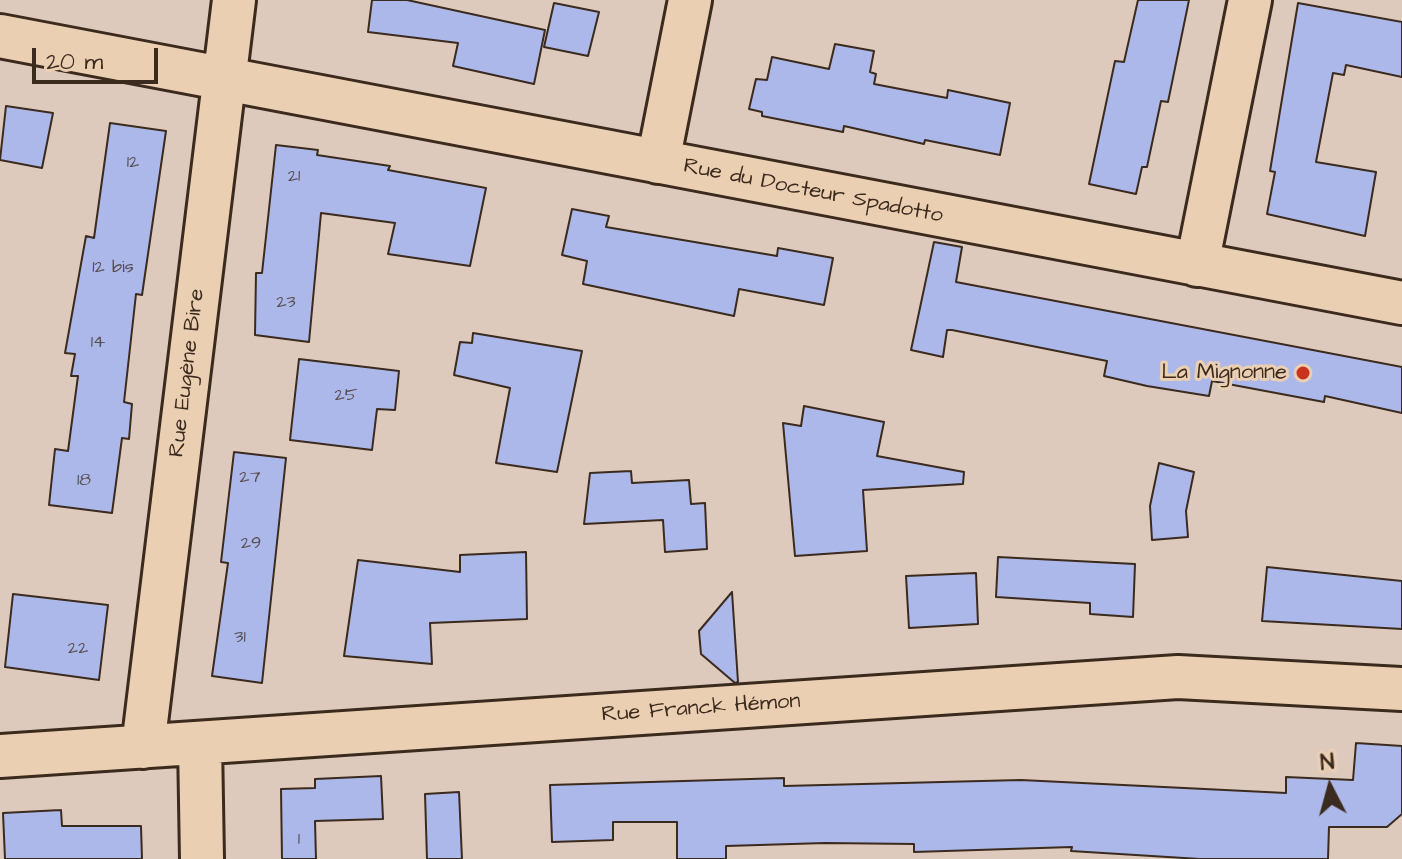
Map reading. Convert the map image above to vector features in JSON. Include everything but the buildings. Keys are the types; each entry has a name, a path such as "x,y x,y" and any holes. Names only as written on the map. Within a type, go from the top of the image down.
{"street":[{"name":"Rue Eugène Bire","path":"143,747 234,0"},
{"path":"658,162 690,0"},
{"path":"1197,265 1250,0"},
{"name":"Rue du Docteur Spadotto","path":"0,36 1402,303"},
{"name":"Rue Franck Hémon","path":"0,756 1178,677 1402,689"},
{"path":"200,743 202,859"}],"place":[{"name":"La Mignonne","path":"1303,373"}]}
